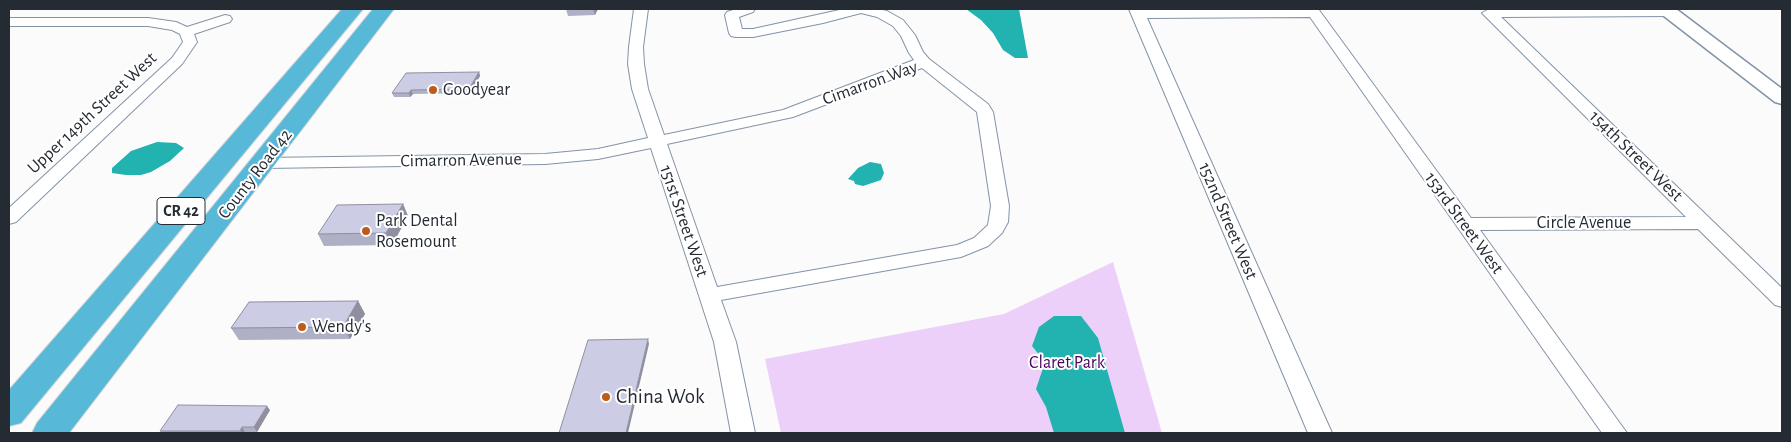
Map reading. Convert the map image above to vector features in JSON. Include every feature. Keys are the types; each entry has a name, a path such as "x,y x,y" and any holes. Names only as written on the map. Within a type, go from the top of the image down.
{"highway":[{"name":"County Road 42","path":"9,413 353,9"},
{"name":"County Road 42","path":"49,433 384,9"},
{"path":"14,433 122,303 129,291 123,280"}],"street":[{"path":"97,22 113,9"},
{"name":"151st Street West","path":"641,9 636,35 636,64 640,89 725,342 743,433"},
{"path":"748,9 732,14 736,33 753,33 823,19 860,9 882,14 898,23 908,34 916,53 924,62"},
{"path":"1668,11 1782,98"},
{"name":"154th Street West","path":"1668,11 1489,13 1782,300"},
{"name":"153rd Street West","path":"1137,12 1314,13 1615,433"},
{"name":"152nd Street West","path":"1137,12 1320,433"},
{"path":"12,24 163,23 176,26 186,32 225,19"},
{"name":"Upper 149th Street West","path":"9,218 177,61 190,42 186,32"},
{"name":"Cimarron Way","path":"657,142 787,114 924,62 973,98 985,112 1000,206 999,222 989,236 972,247 949,254 710,295"},
{"name":"Cimarron Avenue","path":"264,163 562,158 598,154 657,142"},
{"name":"Circle Avenue","path":"1464,224 1704,223"}],"green space":[{"name":"Claret Park","path":"1113,262 1162,433 781,433 765,359 1004,314"}],"water":[{"path":"966,9 1019,9 1028,58 1015,58 1003,50 993,33 981,20"},
{"path":"157,142 176,143 184,148 170,161 151,172 141,175 112,173 112,168 131,151"},
{"path":"870,162 881,164 884,173 881,180 863,186 855,184 854,181 848,179 858,168"},
{"path":"1054,316 1081,316 1098,338 1125,433 1054,433 1046,407 1036,389 1045,362 1032,346 1039,327"}],"building":[{"name":"Goodyear","path":"479,72 469,89 411,90 409,93 392,93 406,73"},
{"path":"403,204 386,233 318,234 337,205"},
{"path":"358,301 343,327 231,328 249,302"},
{"name":"China Wok","path":"648,339 626,433 559,433 588,340"},
{"path":"178,405 267,406 254,427 242,427 240,431 160,431"}],"place":[{"name":"Goodyear","path":"433,90"},
{"name":"Park Dental Rosemount","path":"366,231"},
{"name":"Wendy's","path":"302,327"},
{"name":"China Wok","path":"606,397"}]}
